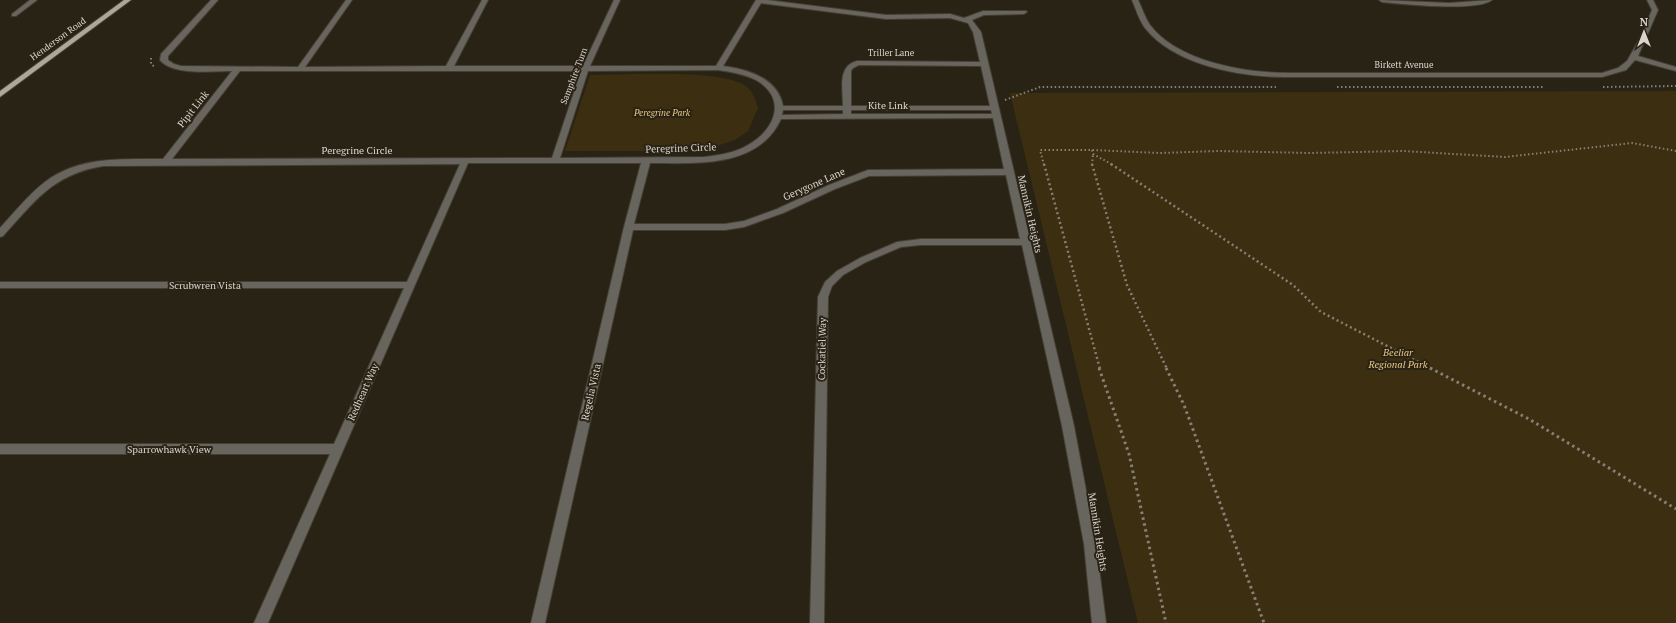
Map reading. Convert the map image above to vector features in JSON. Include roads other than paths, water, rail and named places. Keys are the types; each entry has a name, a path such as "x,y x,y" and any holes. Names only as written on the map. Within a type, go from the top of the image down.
{"main road":[{"name":"Henderson Road","path":"0,94 128,0"}],"street":[{"path":"14,15 34,0"},
{"name":"Peregrine Circle","path":"0,234 46,185 57,177 84,166 125,162 704,160 730,156 752,146 763,138 775,125 779,117 780,108 776,93 771,87 744,72 718,68 238,69 173,67 164,60 164,56 216,0"},
{"path":"300,69 349,0"},
{"path":"449,68 485,0"},
{"name":"Samphire Turn","path":"555,161 585,69 618,0"},
{"name":"Birkett Avenue","path":"1134,0 1148,28 1165,43 1198,58 1251,73 1289,75 1602,75 1621,70 1628,65 1648,29 1655,10 1650,0"},
{"path":"1382,0 1416,4 1467,4 1489,0"},
{"path":"718,68 760,1 886,17 950,16 966,20 982,13 1024,12"},
{"name":"Mannikin Heights","path":"966,20 970,22 977,32 1068,426 1090,544 1099,623"},
{"path":"1632,57 1676,69"},
{"name":"Triller Lane","path":"847,112 847,71 853,64 984,64"},
{"name":"Pipit Link","path":"165,162 238,69"},
{"name":"Kite Link","path":"780,108 847,112"},
{"name":"Kite Link","path":"779,117 847,112 995,108"},
{"name":"Redheart Way","path":"261,623 465,161"},
{"name":"Regelia Vista","path":"538,623 629,227 646,161"},
{"name":"Gerygone Lane","path":"629,227 740,226 764,218 848,180 868,173 1010,172"},
{"name":"Cockatiel Way","path":"817,623 823,297 828,284 840,273 863,260 890,247 910,242 1025,242"},
{"name":"Scrubwren Vista","path":"0,285 410,285"},
{"name":"Sparrowhawk View","path":"0,449 337,449"}],"park label":[{"name":"Peregrine Park","path":"662,113"},
{"name":"Beeliar Regional Park","path":"1398,358"}]}
